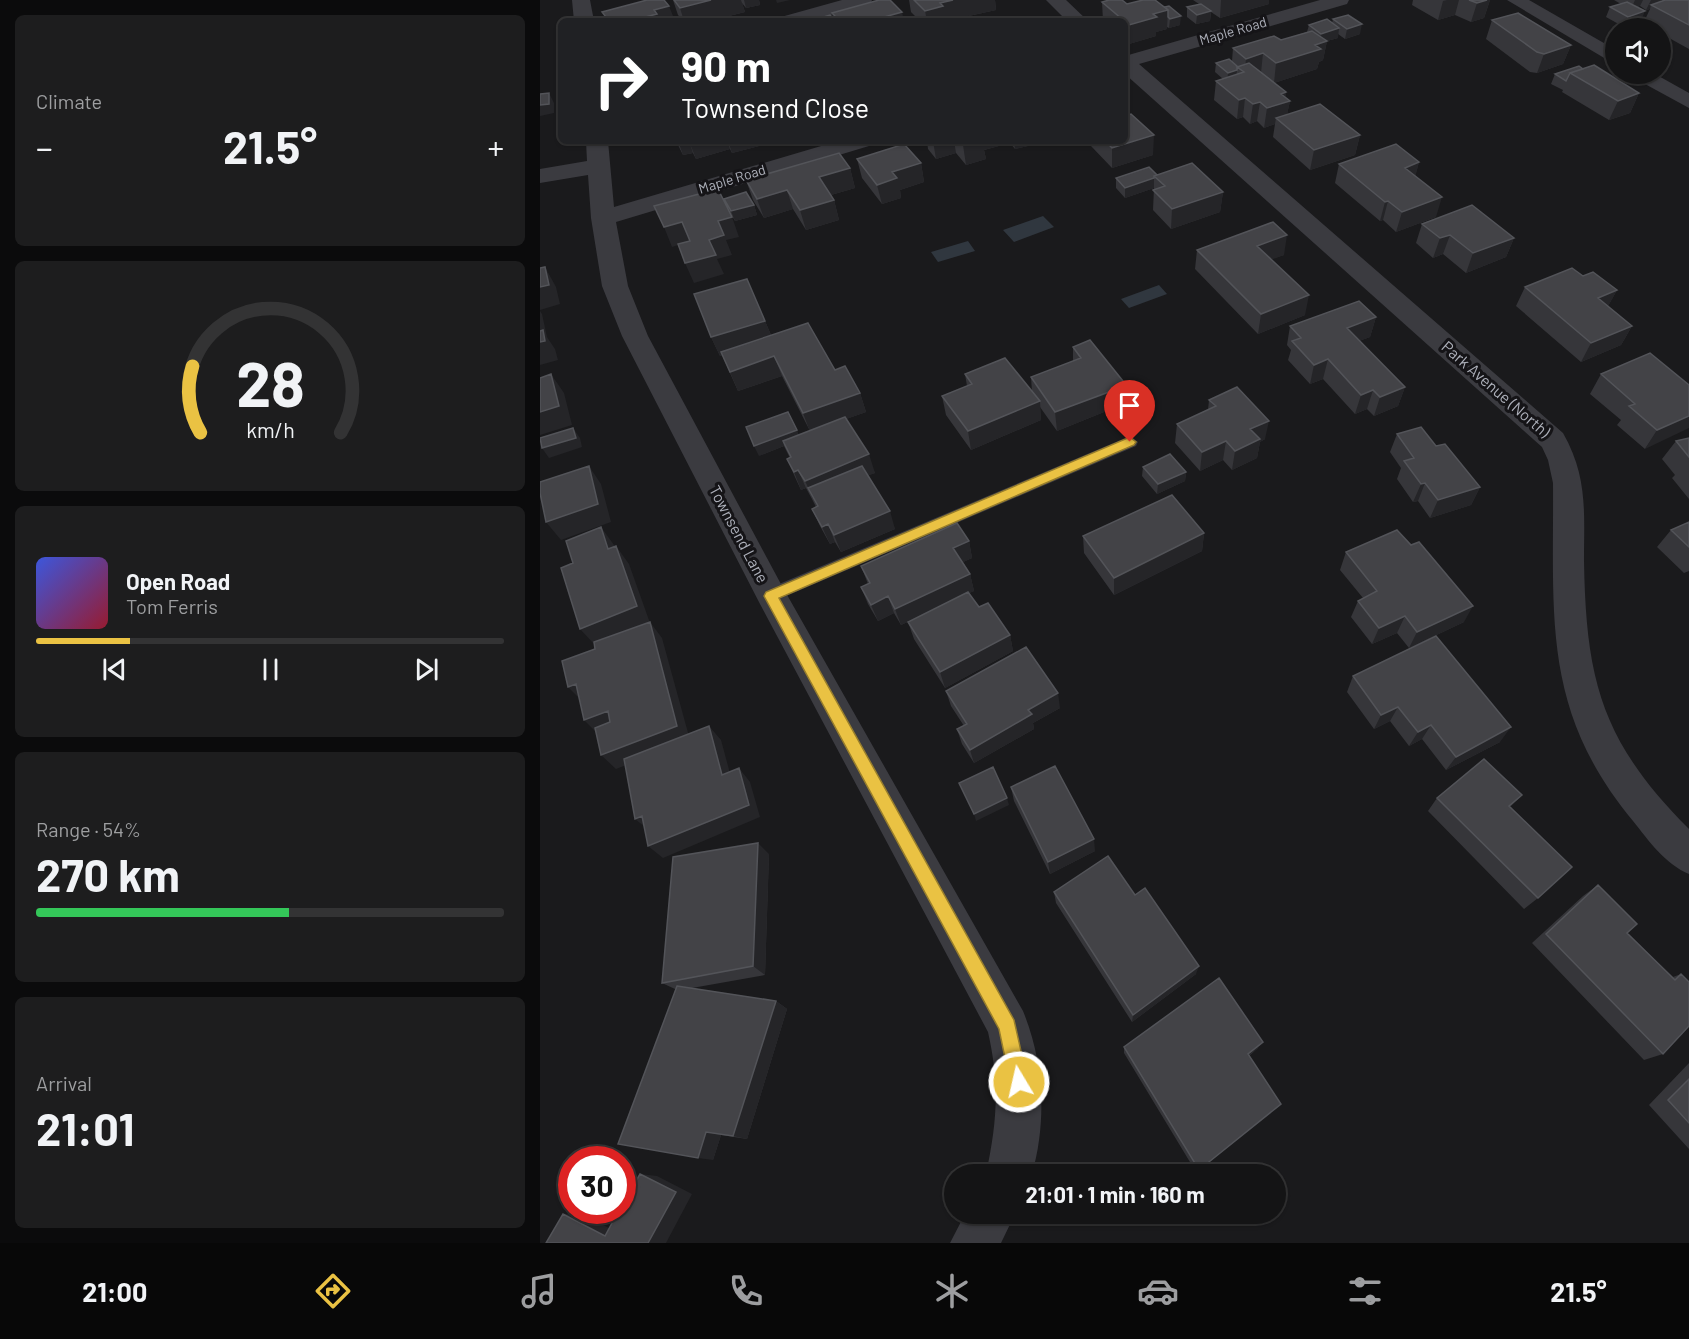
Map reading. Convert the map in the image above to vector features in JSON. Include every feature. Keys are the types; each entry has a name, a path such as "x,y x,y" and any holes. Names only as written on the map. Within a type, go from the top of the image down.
{"street":[{"path":"581,0 584,18"},
{"path":"799,18 862,0"},
{"path":"1055,0 1075,18"},
{"name":"Maple Road","path":"1128,62 1340,0"},
{"path":"1516,0 1605,53"},
{"name":"Park Avenue (North)","path":"1128,66 1553,440 1563,460 1568,483 1571,629 1582,698 1609,759 1660,827 1689,855"},
{"path":"1658,84 1689,102"},
{"name":"Townsend Lane","path":"597,144 603,218 615,286 635,336 771,596 1008,1026 1017,1063 1021,1101 1018,1146 1012,1164"},
{"name":"Maple Road","path":"603,218 851,144"},
{"path":"540,176 599,166"},
{"path":"974,1243 986,1224"}],"lane":[{"path":"771,596 1130,442"}],"shaded area":[{"path":"1043,216 1054,227 1014,242 1003,230"},
{"path":"968,241 975,251 938,262 931,252"},
{"path":"1159,285 1167,294 1129,308 1121,299"}],"building":[{"path":"647,0 664,0 669,6 654,10 657,14 642,18 607,18 602,12"},
{"path":"674,0 711,0 680,8"},
{"path":"879,0 890,0 902,12 881,18 837,18 832,13"},
{"path":"914,0 953,0 940,3 943,6 925,11"},
{"path":"1122,0 1127,4 1155,0 1168,10 1153,14 1157,17 1129,25 1128,18 1121,18 1102,2"},
{"path":"1469,0 1487,0 1477,3"},
{"path":"1665,0 1689,0 1689,25 1651,5"},
{"path":"1627,2 1645,11 1628,17 1610,7"},
{"path":"1201,4 1211,11 1197,15 1187,7"},
{"path":"1169,6 1181,16 1170,19 1165,7"},
{"path":"1518,13 1571,45 1544,54 1537,52 1492,20"},
{"path":"1348,15 1362,24 1347,29 1333,19"},
{"path":"1327,19 1339,28 1321,34 1309,25"},
{"path":"1312,31 1327,41 1315,45 1321,49 1276,63 1263,53 1246,59 1233,48 1274,36 1281,40"},
{"path":"1229,59 1238,67 1237,70 1228,73 1216,63"},
{"path":"1249,63 1286,92 1281,94 1290,101 1267,108 1260,102 1253,104 1245,98 1239,100 1216,81 1244,72 1237,67"},
{"path":"1594,65 1605,72 1605,84 1625,84 1639,93 1618,101 1570,73"},
{"path":"1579,66 1583,69 1570,73 1566,81 1555,74"},
{"path":"549,93 549,104 540,105 540,94"},
{"path":"1320,104 1360,135 1314,150 1276,118"},
{"path":"1131,114 1154,135 1128,143 1128,115"},
{"path":"904,144 921,163 892,172 897,178 877,185 857,159"},
{"path":"1108,144 1125,144 1112,148"},
{"path":"1396,144 1419,162 1405,168 1442,197 1402,212 1388,201 1385,202 1339,164"},
{"path":"839,153 850,168 819,177 834,200 800,210 787,190 757,199 746,180"},
{"path":"1192,163 1223,192 1172,209 1153,190 1165,186 1154,176"},
{"path":"1149,167 1157,175 1154,178 1125,188 1116,178"},
{"path":"718,189 732,217 718,221 724,235 709,240 716,255 685,263 678,244 690,241 682,222 664,227 654,206"},
{"path":"746,192 754,205 731,211 724,199"},
{"path":"1472,205 1514,238 1473,253 1450,235 1440,238 1422,224"},
{"path":"1273,222 1287,235 1257,246 1309,295 1261,314 1197,250"},
{"path":"545,267 549,285 540,287 540,268"},
{"path":"1572,268 1583,276 1593,272 1617,290 1598,298 1632,326 1591,343 1525,287"},
{"path":"747,279 765,321 711,337 694,294"},
{"path":"1359,301 1376,317 1347,328 1405,387 1380,397 1373,390 1361,395 1328,359 1314,365 1292,341 1301,338 1290,326"},
{"path":"808,323 835,370 845,366 860,393 803,413 774,356 730,372 721,352"},
{"path":"543,330 545,341 540,342 540,331"},
{"path":"1090,340 1131,391 1114,398 1109,392 1055,412 1031,377 1081,358 1073,347"},
{"path":"1650,353 1689,385 1689,416 1657,430 1629,406 1635,404 1601,374"},
{"path":"1005,358 1040,401 968,431 942,396 972,384 965,374"},
{"path":"551,374 559,406 540,412 540,378"},
{"path":"1237,387 1269,421 1250,429 1260,439 1235,451 1226,441 1202,452 1177,424 1216,406 1209,400"},
{"path":"788,412 797,430 754,446 746,427"},
{"path":"845,417 869,454 805,481 798,470 794,472 787,459 791,457 783,441"},
{"path":"1421,427 1436,446 1445,444 1480,487 1438,500 1425,483 1421,484 1404,461 1414,458 1397,434"},
{"path":"573,428 576,438 542,448 540,438"},
{"path":"1689,438 1689,457 1676,441"},
{"path":"1170,454 1186,472 1158,484 1143,467"},
{"path":"589,466 598,504 546,522 540,482"},
{"path":"862,466 890,511 834,535 828,524 822,527 812,509 818,506 808,488"},
{"path":"1172,495 1204,533 1114,578 1083,536"},
{"path":"1689,522 1689,547 1671,530"},
{"path":"957,523 969,541 953,548 970,574 895,609 888,596 871,605 861,587 870,583 861,566"},
{"path":"601,527 608,549 616,546 637,606 580,629 561,568 573,563 566,541"},
{"path":"1397,530 1411,545 1419,542 1473,606 1417,632 1405,616 1379,628 1358,601 1377,591 1346,552"},
{"path":"968,592 979,607 988,603 1010,635 940,672 908,622"},
{"path":"650,622 677,726 601,755 595,728 610,722 608,711 584,720 576,684 568,687 562,661 595,649 594,642"},
{"path":"1436,636 1511,727 1456,757 1431,725 1418,732 1398,707 1381,715 1353,676"},
{"path":"1026,647 1058,693 1028,710 1032,714 970,750 957,729 967,724 946,691"},
{"path":"709,726 722,775 739,768 749,805 648,846 642,816 635,819 624,759"},
{"path":"1484,759 1522,795 1509,806 1572,867 1538,898 1437,798"},
{"path":"1055,766 1094,839 1048,862 1011,787"},
{"path":"993,767 1007,798 974,814 959,783"},
{"path":"758,843 753,966 662,983 673,857"},
{"path":"1108,856 1135,895 1145,888 1199,966 1133,1015 1054,892"},
{"path":"1598,885 1637,924 1627,933 1675,980 1681,974 1689,982 1689,1026 1663,1054 1546,934"},
{"path":"1219,978 1263,1042 1248,1054 1281,1104 1206,1164 1195,1164 1124,1047"},
{"path":"677,986 776,1001 733,1136 706,1132 698,1158 618,1144"},
{"path":"1689,1079 1689,1123 1668,1100"},
{"path":"640,1174 676,1192 648,1243 546,1243 558,1223 582,1224 605,1236 611,1224 636,1224 636,1181"}],"route":[{"path":"1019,1082 1008,1026 771,596 1130,442"}]}
